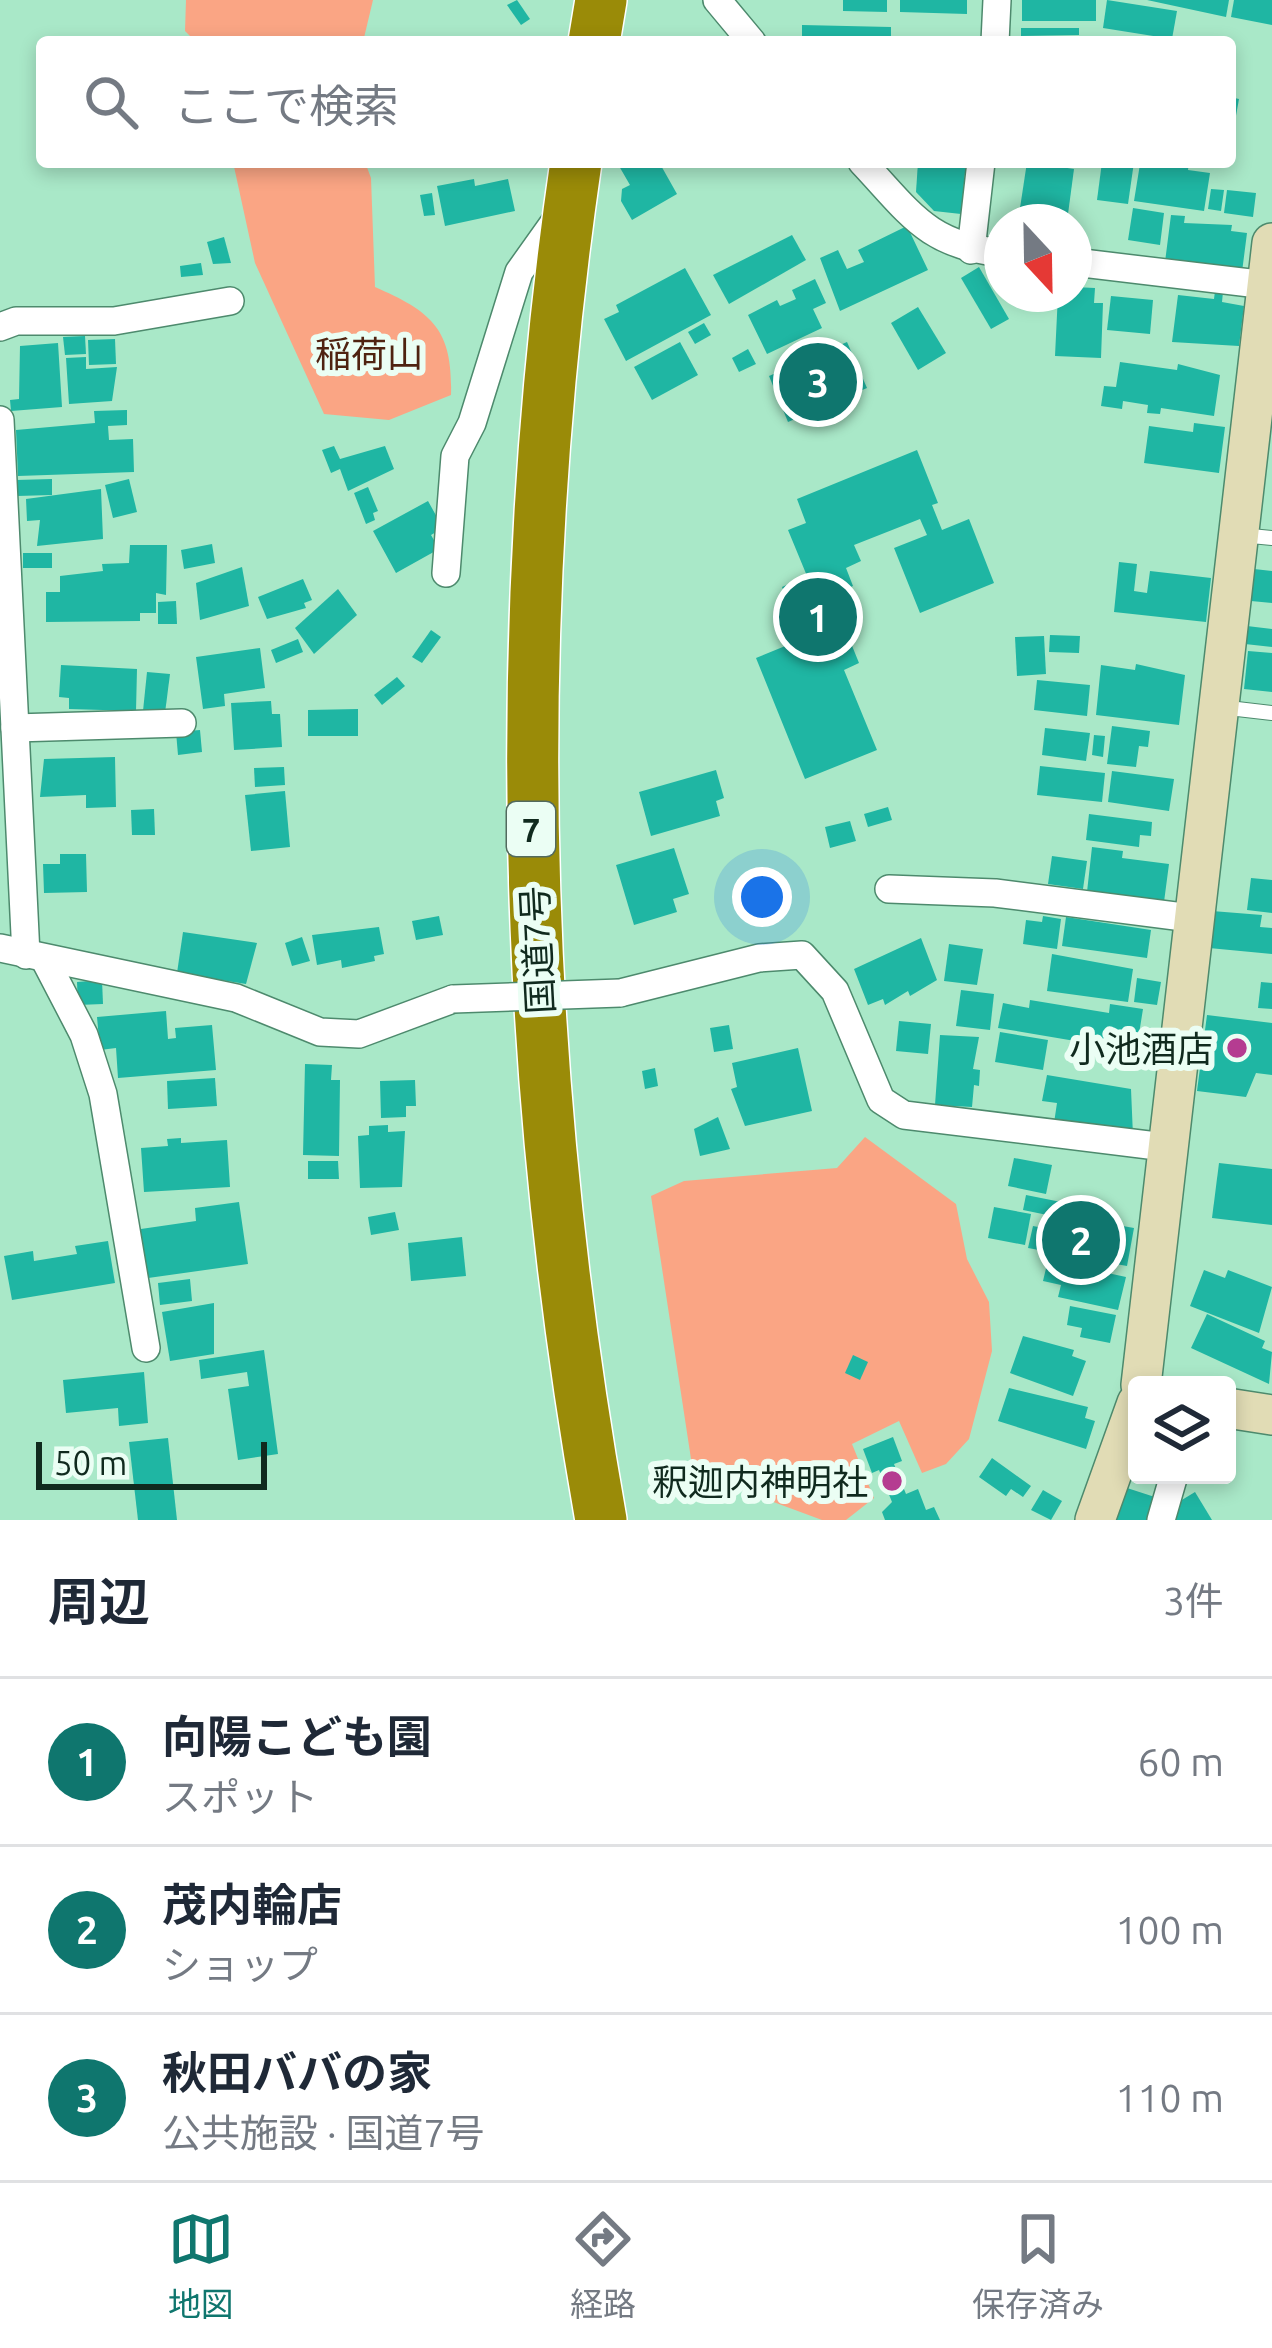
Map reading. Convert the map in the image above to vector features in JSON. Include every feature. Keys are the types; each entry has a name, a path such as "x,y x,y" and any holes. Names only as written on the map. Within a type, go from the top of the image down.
{"highway":[{"path":"595,36 601,0"},
{"name":"国道7号","path":"573,181 542,445 531,641 531,829 553,1170 601,1520"}],"street":[{"path":"717,0 747,36"},
{"path":"995,36 997,0"},
{"path":"868,168 927,232 984,252"},
{"path":"971,250 980,168"},
{"path":"446,573 455,456 472,423 519,272 573,181"},
{"path":"1142,1376 1215,707 1254,536 1272,243"},
{"path":"1092,264 1267,285"},
{"path":"0,327 16,321 115,321 230,301"},
{"path":"0,420 15,728 9,780 24,954 84,1035 103,1094 146,1348"},
{"path":"15,728 182,723"},
{"path":"889,890 995,893 1191,918"},
{"path":"24,954 236,998 320,1032 359,1034 452,999 620,993 759,958 802,956 835,991 881,1100 904,1115 1165,1147"},
{"path":"1236,1409 1272,1415"},
{"path":"1095,1520 1128,1428"},
{"path":"1161,1520 1171,1484"}],"lane":[{"path":"1215,707 1272,712"}],"green space":[{"path":"186,0 373,0 364,36 190,36 185,31"},
{"name":"稲荷山","path":"234,168 367,168 375,287 411,305 435,326 448,354 451,395 389,420 324,414 255,263"},
{"path":"865,1137 956,1204 967,1259 989,1302 992,1351 969,1439 946,1464 922,1473 899,1421 852,1444 874,1498 846,1520 822,1520 693,1472 651,1196 684,1181 837,1168"}],"building":[{"path":"517,0 530,19 521,25 507,5"},
{"path":"843,0 887,0 887,12 843,11"},
{"path":"900,0 967,0 967,14 900,12"},
{"path":"1022,0 1096,0 1096,21 1022,21"},
{"path":"1107,0 1177,11 1173,36 1103,28"},
{"path":"1147,0 1229,0 1226,17"},
{"path":"1234,0 1272,0 1272,25 1231,17"},
{"path":"802,25 891,27 891,36 802,36"},
{"path":"1021,28 1079,28 1079,35 1021,36"},
{"path":"620,168 662,168 677,194 632,220 621,201 622,189 630,185"},
{"path":"918,168 965,168 961,214 934,211 916,192"},
{"path":"1026,168 1074,169 1069,204 1021,204"},
{"path":"1101,168 1133,168 1128,204 1097,200"},
{"path":"1139,168 1210,173 1204,211 1134,201"},
{"path":"474,179 475,186 508,179 515,211 445,226 437,186"},
{"path":"1211,189 1224,190 1221,211 1208,209"},
{"path":"1227,190 1256,193 1253,217 1224,213"},
{"path":"432,193 435,215 424,216 420,195"},
{"path":"1133,208 1164,213 1160,245 1128,240"},
{"path":"1171,215 1185,216 1184,223 1232,225 1231,231 1247,233 1242,272 1165,262"},
{"path":"907,226 928,270 840,311 820,258 838,250 847,269 864,262 858,250"},
{"path":"792,235 806,260 729,304 713,275"},
{"path":"224,237 231,263 213,264 207,242"},
{"path":"201,263 203,275 181,277 180,266"},
{"path":"979,267 984,276 984,312 1005,312 1009,319 991,329 961,278"},
{"path":"685,268 711,315 626,361 604,319 619,312 616,305"},
{"path":"815,279 826,303 813,309 822,328 767,354 748,315 777,300 780,306 796,299 792,290"},
{"path":"1095,288 1094,303 1103,303 1101,358 1055,356 1057,312 1092,312"},
{"path":"1215,291 1223,292 1222,302 1244,306 1239,346 1172,342 1178,295 1214,299"},
{"path":"1111,296 1153,300 1150,334 1107,330"},
{"path":"918,307 946,353 918,370 891,323"},
{"path":"704,323 711,335 695,344 688,332"},
{"path":"85,336 86,354 65,355 63,337"},
{"path":"115,339 116,364 89,365 88,340"},
{"path":"680,342 698,375 652,400 634,367"},
{"path":"847,342 867,388 788,422 769,376"},
{"path":"58,343 62,407 11,411 10,400 19,399 20,346"},
{"path":"748,349 756,364 739,372 732,358"},
{"path":"86,357 86,369 117,367 112,401 69,404 66,358"},
{"path":"1120,362 1177,370 1178,364 1220,375 1214,416 1161,408 1160,414 1147,413 1148,405 1123,401 1122,409 1101,406 1104,386 1116,387"},
{"path":"127,410 127,425 108,426 109,440 133,439 134,472 18,476 16,430 95,423 94,411"},
{"path":"1194,423 1225,427 1219,473 1144,463 1149,426 1193,432"},
{"path":"334,446 340,459 385,446 394,469 348,491 340,469 331,473 322,450"},
{"path":"917,450 938,503 932,505 942,530 969,519 994,583 920,613 894,548 927,535 920,519 854,545 861,561 846,568 853,586 824,598 826,628 842,621 859,663 844,670 877,750 805,779 756,658 817,633 804,601 790,606 782,587 807,576 788,530 806,523 797,499"},
{"path":"52,479 52,495 17,496 16,480"},
{"path":"129,479 137,512 113,518 105,485"},
{"path":"368,487 378,511 373,513 375,520 366,524 354,493"},
{"path":"101,489 103,539 37,546 40,520 27,521 26,499"},
{"path":"428,501 443,528 431,535 439,549 396,573 373,531"},
{"path":"212,544 215,563 184,569 181,550"},
{"path":"130,545 167,545 166,595 156,593 156,613 140,613 140,621 46,622 46,592 60,592 60,576 103,571 102,564 129,563"},
{"path":"23,553 52,553 52,568 23,568"},
{"path":"1119,562 1137,564 1134,591 1147,593 1150,571 1211,578 1206,622 1114,612"},
{"path":"242,567 249,606 200,620 196,583"},
{"path":"1254,569 1272,571 1272,603 1251,601"},
{"path":"303,579 312,600 304,603 306,608 267,619 258,597"},
{"path":"338,589 357,615 314,654 295,628"},
{"path":"176,601 177,624 158,624 158,602"},
{"path":"1247,626 1272,629 1272,647 1245,644"},
{"path":"431,630 441,637 422,663 412,657"},
{"path":"1050,635 1080,636 1079,653 1049,652"},
{"path":"1044,636 1046,674 1017,676 1015,637"},
{"path":"298,639 303,652 276,663 271,650"},
{"path":"260,648 265,688 224,694 225,706 203,709 196,657"},
{"path":"1248,651 1272,653 1272,692 1244,689"},
{"path":"1136,664 1185,675 1179,725 1096,715 1101,665 1135,670"},
{"path":"61,665 137,669 136,711 69,709 69,698 59,697"},
{"path":"147,672 170,674 165,713 143,711"},
{"path":"397,677 405,686 382,705 374,695"},
{"path":"1037,680 1090,685 1087,716 1034,710"},
{"path":"271,701 272,714 280,714 282,747 234,750 231,703"},
{"path":"358,709 358,736 308,736 308,710"},
{"path":"1112,726 1150,731 1148,747 1139,746 1136,767 1107,764"},
{"path":"1045,728 1090,733 1086,761 1042,755"},
{"path":"200,730 202,752 178,755 176,732"},
{"path":"1094,735 1105,736 1103,757 1092,755"},
{"path":"115,757 116,807 86,808 86,795 40,797 44,759"},
{"path":"1040,766 1105,773 1102,802 1037,795"},
{"path":"284,767 285,785 255,787 254,768"},
{"path":"716,770 724,798 716,801 720,816 651,836 639,792"},
{"path":"1112,771 1174,779 1169,811 1108,802"},
{"path":"285,791 290,847 251,851 245,795"},
{"path":"888,807 892,820 868,827 864,814"},
{"path":"154,809 155,835 132,835 131,810"},
{"path":"1089,814 1152,822 1151,836 1140,835 1139,847 1086,840"},
{"path":"850,821 856,841 830,848 825,827"},
{"path":"1092,847 1123,851 1122,858 1169,864 1164,902 1087,892"},
{"path":"674,848 689,894 673,899 677,912 634,925 616,865"},
{"path":"60,854 86,854 87,892 44,893 43,864 60,864"},
{"path":"1052,856 1087,861 1083,889 1048,884"},
{"path":"1251,878 1272,880 1272,913 1247,910"},
{"path":"1212,911 1262,915 1260,927 1272,928 1272,954 1209,948"},
{"path":"439,916 443,935 416,940 412,921"},
{"path":"1043,916 1061,919 1057,949 1023,944 1026,920 1042,922"},
{"path":"1066,917 1151,930 1147,958 1062,946"},
{"path":"379,927 384,954 374,956 375,961 342,968 341,960 317,965 312,935"},
{"path":"183,932 257,943 246,984 177,973"},
{"path":"302,937 310,961 292,966 285,943"},
{"path":"921,938 937,980 910,996 908,991 885,1005 883,999 868,1005 854,969"},
{"path":"949,944 983,949 977,985 944,981"},
{"path":"1052,954 1133,969 1128,1002 1047,991"},
{"path":"1137,978 1161,982 1157,1005 1134,1002"},
{"path":"102,980 103,1004 78,1005 77,982"},
{"path":"1261,982 1272,983 1272,1009 1258,1008"},
{"path":"961,990 994,994 990,1030 956,1026"},
{"path":"1030,1000 1109,1013 1110,1004 1143,1009 1139,1034 1158,1037 1153,1066 1079,1054 1081,1042 998,1028 1003,1003 1029,1008"},
{"path":"166,1011 168,1039 176,1038 175,1028 212,1025 216,1070 118,1078 116,1048 100,1050 97,1017"},
{"name":"小池酒店","path":"1207,1015 1272,1023 1272,1075 1256,1073 1246,1097 1197,1091"},
{"path":"899,1021 931,1024 928,1054 896,1051"},
{"path":"729,1025 733,1049 714,1052 710,1028"},
{"path":"1000,1032 1048,1040 1043,1070 995,1062"},
{"path":"940,1035 979,1037 973,1069 980,1070 979,1086 974,1085 972,1107 935,1105"},
{"path":"798,1048 812,1111 745,1126 731,1089 737,1087 732,1063"},
{"path":"305,1064 332,1065 331,1080 340,1080 339,1156 303,1155"},
{"path":"655,1068 658,1086 645,1089 642,1071"},
{"path":"1047,1075 1131,1089 1133,1136 1054,1123 1057,1103 1042,1101"},
{"path":"215,1078 217,1106 168,1109 167,1081"},
{"path":"415,1080 416,1106 406,1106 406,1117 381,1118 380,1081"},
{"path":"718,1117 730,1149 700,1156 694,1129"},
{"path":"388,1125 388,1132 405,1131 402,1187 360,1188 358,1136 369,1135 369,1126"},
{"path":"181,1138 181,1143 227,1140 230,1187 144,1192 141,1148 168,1146 167,1139"},
{"path":"1014,1158 1052,1165 1046,1194 1008,1186"},
{"path":"308,1161 338,1161 339,1179 308,1179"},
{"path":"1219,1163 1272,1169 1272,1225 1212,1218"},
{"path":"1026,1195 1066,1203 1062,1218 1023,1210"},
{"path":"239,1202 248,1264 141,1279 134,1230 196,1221 195,1208"},
{"path":"994,1207 1031,1214 1025,1245 988,1238"},
{"path":"395,1212 399,1230 371,1235 368,1217"},
{"path":"1067,1216 1134,1228 1127,1266 1028,1248 1033,1226 1064,1232"},
{"path":"462,1237 466,1276 411,1281 408,1243"},
{"path":"108,1241 115,1283 12,1300 4,1256 33,1251 34,1261 77,1254 75,1246"},
{"path":"1048,1260 1126,1277 1118,1310 1058,1297 1061,1285 1043,1281"},
{"path":"1204,1270 1225,1278 1228,1270 1272,1287 1259,1333 1190,1306"},
{"path":"190,1279 192,1301 160,1305 158,1283"},
{"path":"214,1303 214,1354 170,1361 162,1312"},
{"path":"1070,1306 1116,1315 1110,1343 1080,1337 1082,1328 1067,1325"},
{"path":"1207,1314 1265,1341 1262,1348 1272,1352 1269,1384 1191,1348"},
{"path":"1023,1336 1074,1350 1072,1356 1086,1361 1073,1396 1010,1373"},
{"path":"264,1350 278,1454 238,1460 228,1389 249,1386 247,1372 201,1379 199,1360"},
{"path":"853,1355 868,1362 860,1380 845,1373"},
{"path":"144,1372 148,1423 119,1426 118,1408 66,1413 63,1380"},
{"path":"1009,1388 1088,1407 1085,1418 1095,1421 1086,1449 998,1421"},
{"name":"釈迦内神明社","path":"893,1437 902,1461 894,1464 906,1494 918,1489 926,1510 934,1507 940,1520 885,1520 882,1512 892,1502 879,1470 872,1473 863,1449"},
{"path":"168,1438 177,1520 138,1520 129,1442"},
{"path":"992,1458 1031,1486 1023,1497 1011,1489 1006,1496 979,1477"},
{"path":"1127,1488 1161,1499 1154,1520 1116,1520"},
{"path":"1043,1490 1062,1501 1051,1520 1031,1510"},
{"path":"1195,1492 1212,1520 1166,1520 1167,1509"}],"place":[{"name":"秋田ババの家","path":"818,382"},
{"name":"向陽こども園","path":"818,617"},
{"name":"小池酒店","path":"1237,1048"},
{"name":"茂内輪店","path":"1081,1240"},
{"name":"釈迦内神明社","path":"892,1481"}]}
